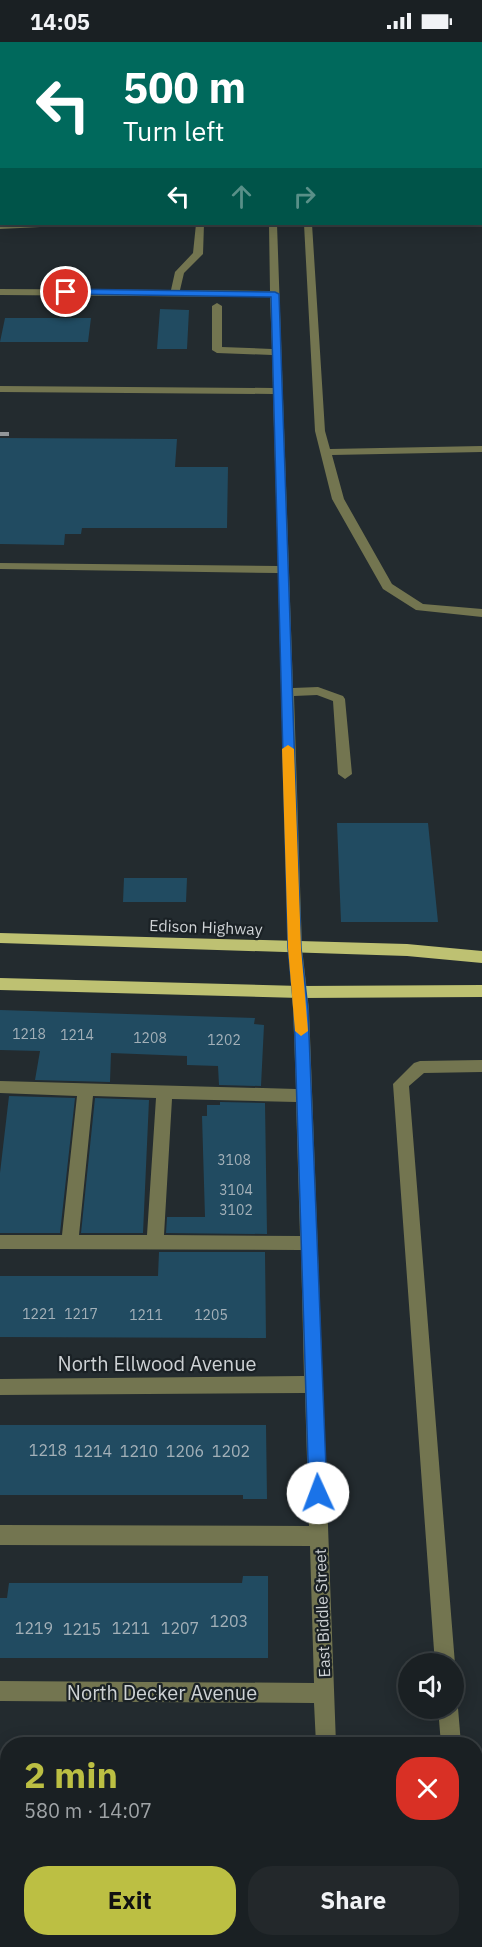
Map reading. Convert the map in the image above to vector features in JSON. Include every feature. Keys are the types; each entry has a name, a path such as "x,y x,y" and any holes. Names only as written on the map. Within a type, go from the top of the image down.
{"main road":[{"name":"Edison Highway","path":"0,938 407,950 482,957"},
{"path":"0,984 300,992 482,992"}],"street":[{"path":"0,226 20,225"},
{"path":"175,292 180,273 198,254 200,225"},
{"name":"East Biddle Street","path":"273,225 281,570 295,948 300,992 326,1737"},
{"path":"308,225 320,431 338,499 387,586 420,607 482,613"},
{"path":"0,292 275,294"},
{"path":"217,306 217,351 276,352"},
{"path":"0,389 277,391"},
{"path":"325,452 482,449"},
{"path":"0,566 281,570"},
{"path":"286,692 318,691 339,699 345,774"},
{"path":"444,1653 401,1084 420,1067 482,1066"},
{"path":"0,1087 303,1096"},
{"path":"70,1241 86,1090"},
{"path":"155,1241 164,1093"},
{"path":"0,1242 309,1243"},
{"name":"North Ellwood Avenue","path":"0,1387 314,1384"},
{"path":"0,1535 319,1536"},
{"name":"North Decker Avenue","path":"0,1691 324,1693"},
{"path":"449,1719 450,1737"}],"building":[{"path":"160,309 189,310 187,349 157,349"},
{"path":"5,318 91,318 88,342 0,342"},
{"path":"0,438 177,439 175,467 228,467 227,528 82,528 81,534 65,534 64,545 0,544"},
{"path":"337,823 428,823 438,922 341,922"},
{"path":"124,878 187,878 186,902 123,902"},
{"path":"0,1010 255,1018 254,1024 264,1025 261,1086 219,1085 218,1066 187,1065 187,1056 111,1053 110,1082 35,1080 40,1051 0,1050"},
{"path":"9,1096 75,1098 60,1233 0,1233 0,1173"},
{"path":"95,1098 149,1100 143,1233 81,1233"},
{"path":"220,1102 265,1103 267,1234 166,1233 167,1217 205,1217 202,1116 207,1116 207,1105 220,1105"},
{"path":"159,1252 265,1252 266,1338 0,1337 0,1276 158,1276"},
{"path":"0,1425 266,1425 267,1499 243,1499 243,1495 0,1495"},
{"path":"243,1576 268,1576 268,1658 0,1658 0,1598 7,1598 9,1583 242,1583"}],"railway":[{"path":"0,434 12,434"}],"slow traffic":[{"path":"288,749 295,948 300,992 301,1031"}],"route":[{"path":"66,292 275,294 281,570 295,948 301,1009 318,1493"}]}
